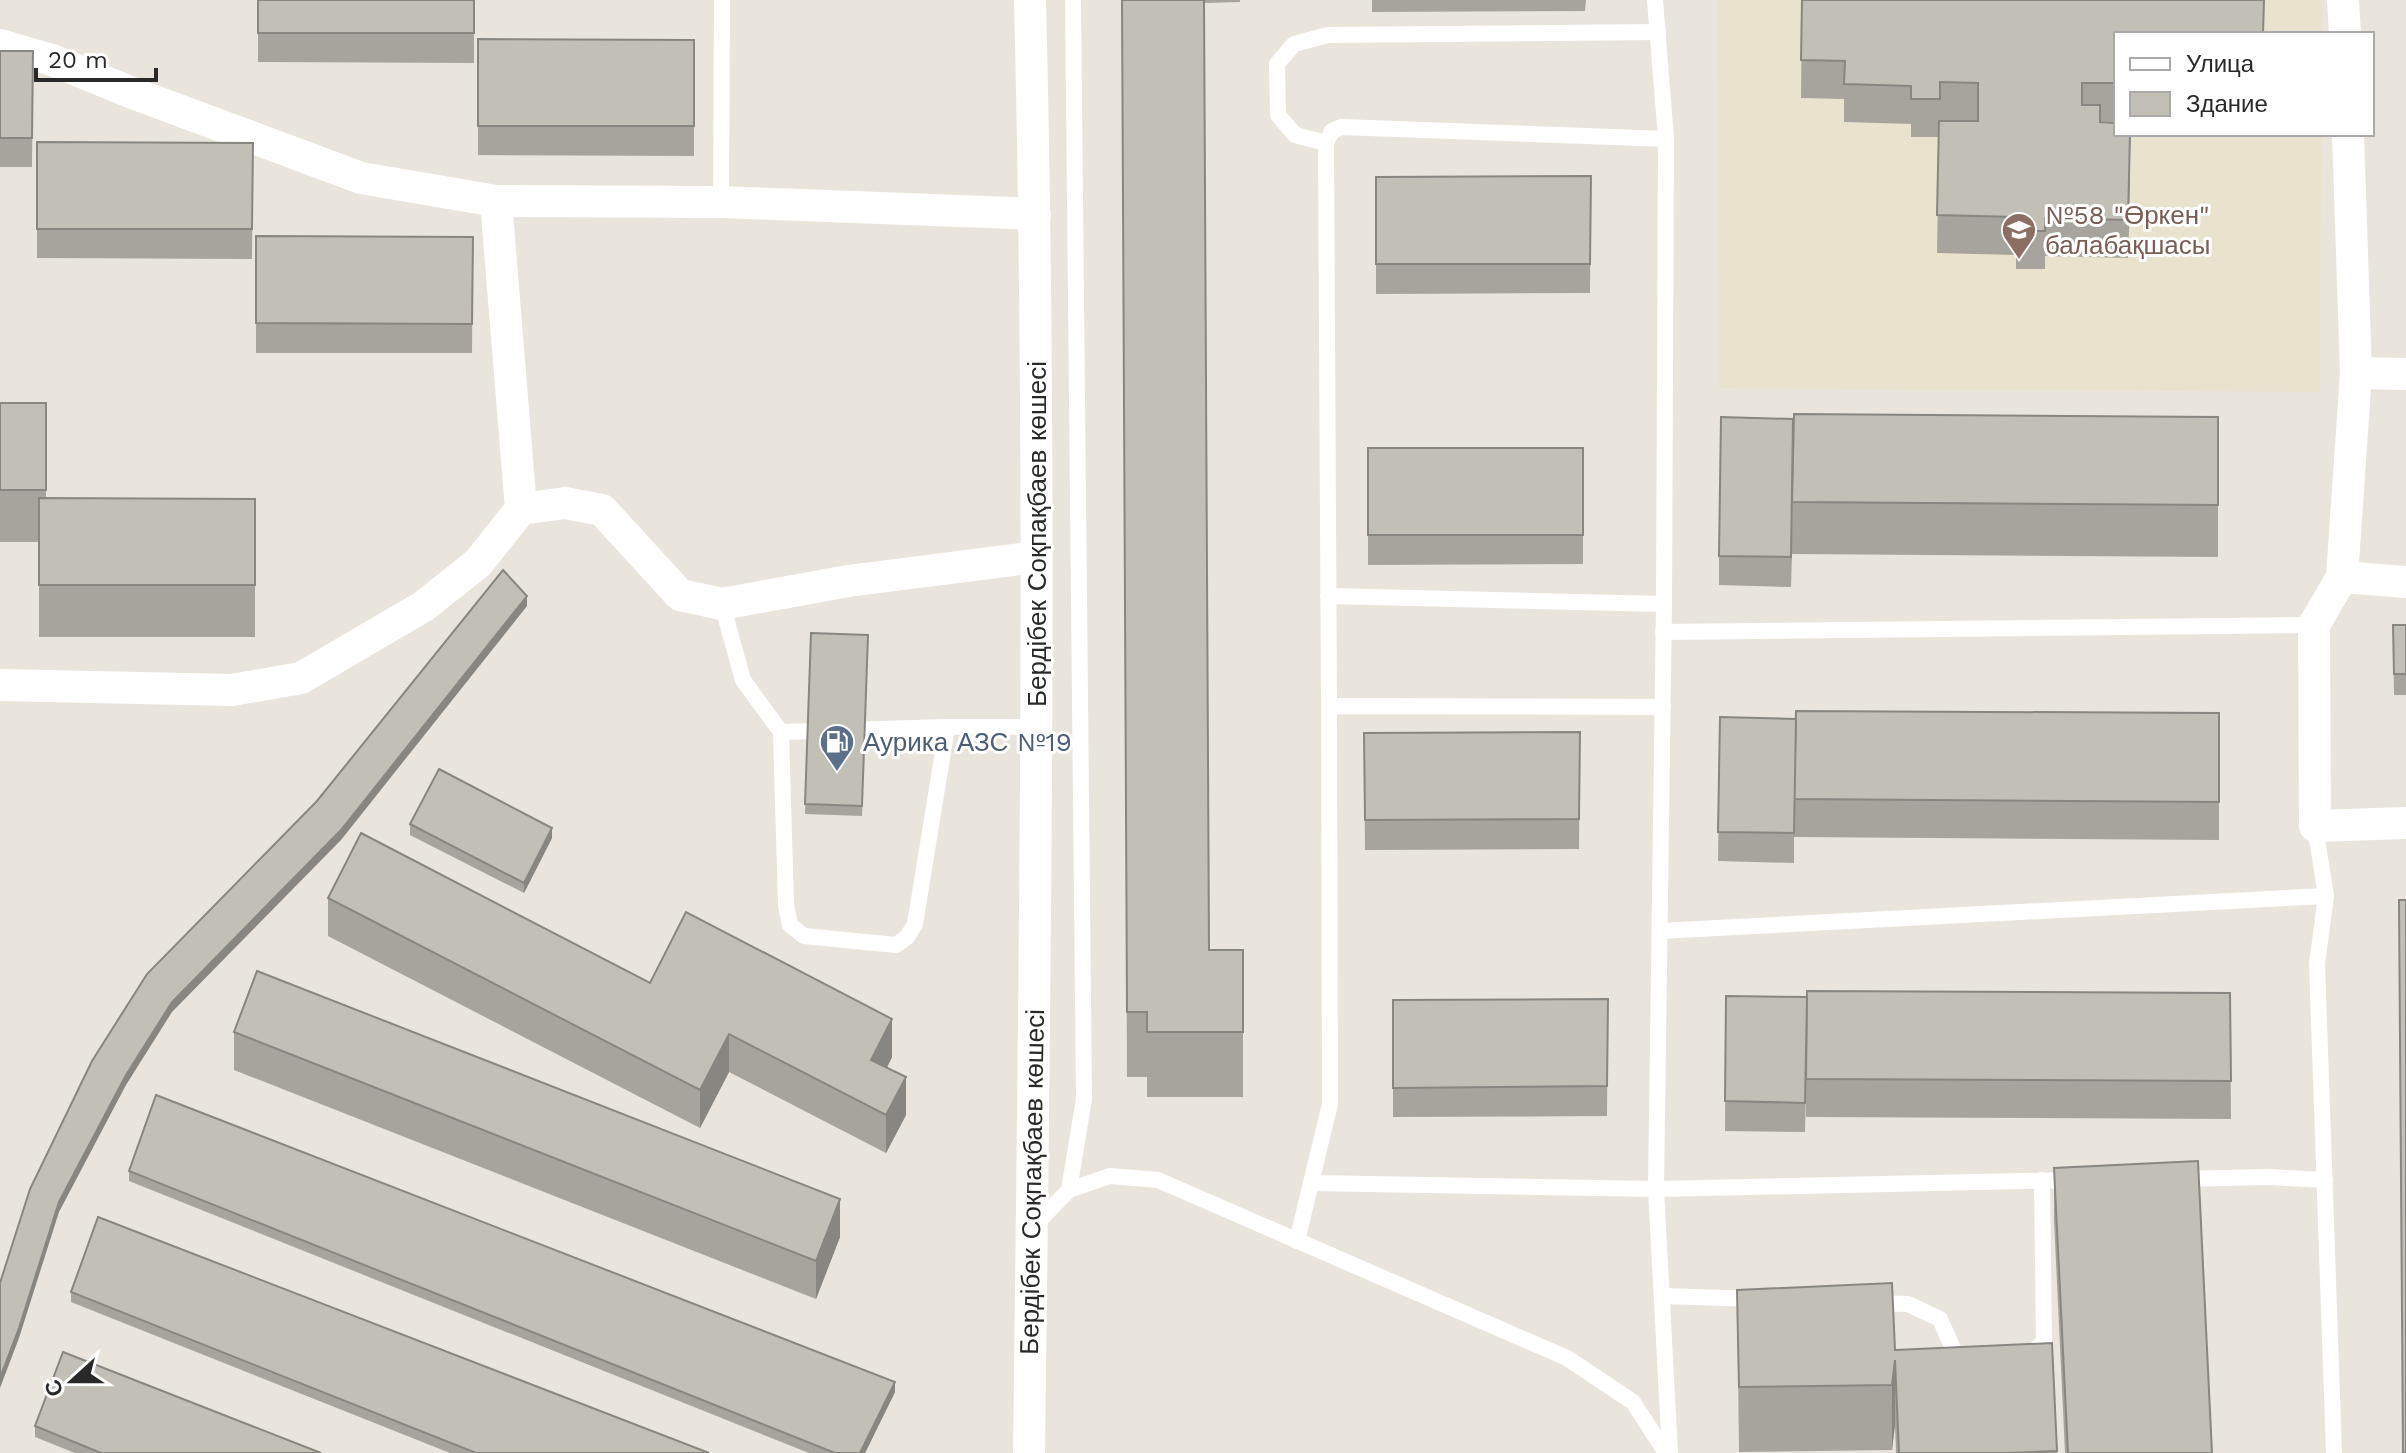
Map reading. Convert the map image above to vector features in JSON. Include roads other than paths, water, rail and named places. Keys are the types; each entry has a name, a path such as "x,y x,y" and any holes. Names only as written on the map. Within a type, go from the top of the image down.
{"street":[{"name":"Бердібек Соқпақбаев көшесі","path":"1029,1453 1038,727 1035,214 1030,0"},
{"path":"2343,0 2345,32"},
{"path":"0,45 52,60 361,178 496,201 721,202 1035,214"},
{"path":"2348,136 2356,373 2342,577 2314,625 2315,826 2406,823"},
{"path":"0,685 232,690 301,678 424,606 478,563 521,509 496,201"},
{"path":"2356,373 2406,374"},
{"path":"521,509 565,503 602,510 680,595 722,604 848,581 1036,557"},
{"path":"2342,577 2406,582"}],"lane":[{"path":"721,202 722,0"},
{"path":"1069,1190 1084,1099 1073,0"},
{"path":"1655,0 1666,139 1664,604 1656,1189 1668,1453"},
{"path":"1326,143 1295,135 1278,115 1277,64 1294,44 1328,35 1658,32"},
{"path":"1297,1241 1330,1104 1326,143 1332,131 1341,127 1666,139"},
{"path":"1328,596 1664,604"},
{"path":"722,604 743,680 781,732 786,905 790,925 804,936 896,945 907,937 915,924 947,727"},
{"path":"1663,632 2314,625"},
{"path":"1329,706 1663,707"},
{"path":"781,732 1038,727"},
{"path":"2315,826 2326,896 2317,964 2334,1453"},
{"path":"1660,931 2326,896"},
{"path":"1032,1228 1069,1190 1110,1176 1158,1180 1567,1358 1633,1402 1668,1453"},
{"path":"2163,1179 2269,1177 2325,1180"},
{"path":"2011,1363 2021,1360 2044,1342 2042,1180"},
{"path":"1312,1183 1656,1189 2088,1180"},
{"path":"1662,1296 1770,1299"},
{"path":"1862,1302 1908,1304 1940,1319 1957,1358 1978,1364"}],"place":[{"name":"№58 \"Өркен\" балабақшасы","path":"2019,261"},
{"name":"Аурика АЗС №19","path":"837,773"}]}
